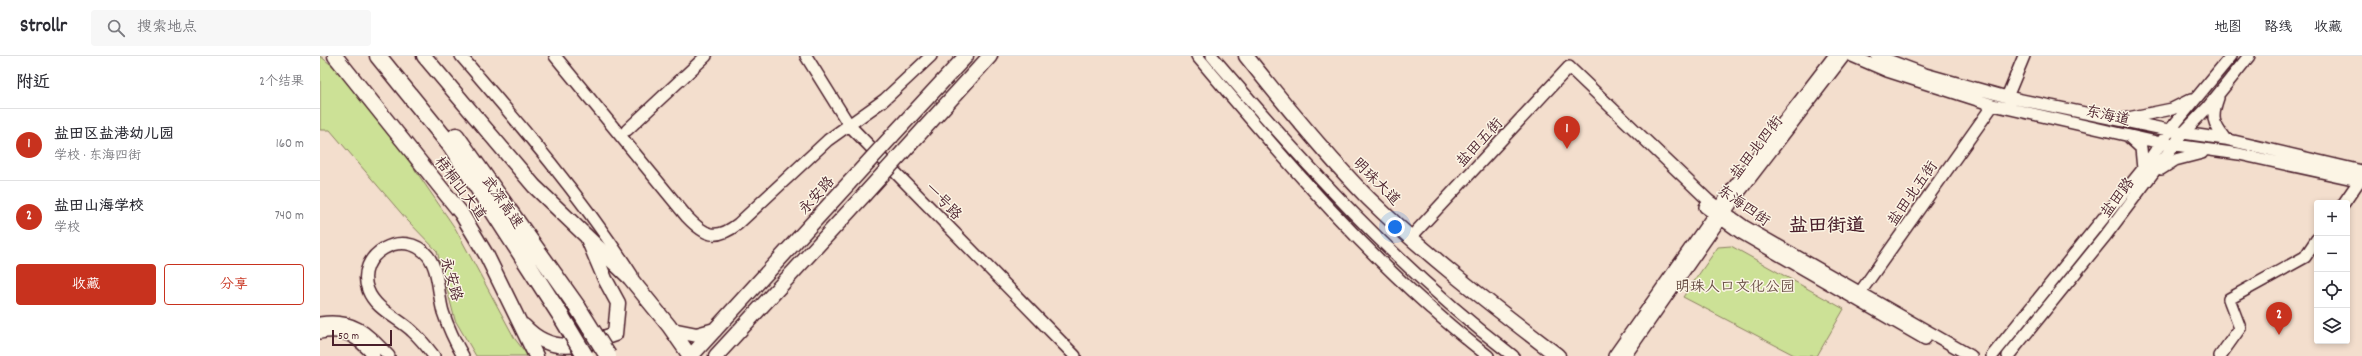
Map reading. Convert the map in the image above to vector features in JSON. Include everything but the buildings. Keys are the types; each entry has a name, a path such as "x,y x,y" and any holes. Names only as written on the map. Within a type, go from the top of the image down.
{"highway":[{"name":"武深高速","path":"378,56 457,145 585,356"},
{"name":"武深高速","path":"388,56 457,145 578,308 608,356"}],"main road":[{"name":"梧桐山大道","path":"335,56 461,213 487,256 513,312 536,356"},
{"path":"424,56 534,186 587,238 618,265 644,294 691,356"},
{"name":"永安路","path":"691,356 966,56"},
{"path":"719,354 990,56"},
{"name":"明珠大道","path":"1235,56 1308,146 1388,229 1448,282 1544,356"},
{"name":"明珠大道","path":"1246,56 1344,173 1411,237 1454,275 1558,356"},
{"path":"513,312 532,334 553,347 577,348 616,334 618,303 605,279 587,238"},
{"path":"672,330 697,335 716,330"}],"street":[{"path":"462,56 559,171 605,233 644,294"},
{"path":"555,56 687,217 700,231 713,234 727,232 738,224 828,140 902,86 931,56"},
{"path":"627,130 706,56"},
{"name":"一号路","path":"806,56 849,125 1075,356"},
{"path":"1197,56 1306,185 1379,261 1450,326 1488,356"},
{"path":"1212,56 1318,178 1388,250 1471,324 1513,356"},
{"name":"盐田北四街","path":"1614,356 1834,56"},
{"name":"盐田北四街","path":"1625,356 1719,213 1844,56"},
{"name":"东海道","path":"1852,56 1887,71 1993,105 2124,133 2175,146 2239,154 2361,178"},
{"name":"东海道","path":"1877,56 1925,74 2007,97 2122,119 2183,133 2225,139 2361,178"},
{"path":"2007,97 2024,56"},
{"name":"盐田路","path":"1992,356 2143,169 2170,130 2231,56"},
{"name":"盐田路","path":"2008,356 2175,146 2183,133 2250,56"},
{"name":"盐田五街","path":"1411,237 1567,70"},
{"name":"东海四街","path":"1567,70 1719,213 1744,226 1956,356"},
{"path":"2220,92 2213,118 2215,127 2225,139"},
{"path":"2122,119 2172,109 2198,95"},
{"name":"盐田北五街","path":"1858,296 1993,105"},
{"path":"2124,133 2141,148 2143,169"},
{"path":"2153,174 2175,160 2198,153 2218,152"},
{"path":"2346,200 2361,178"},
{"name":"永安路","path":"434,356 412,331 380,306 368,292 366,278 368,264 374,255 386,246 406,244 421,250 428,256 434,268 446,321 463,356"},
{"path":"2220,356 2240,328 2228,299 2305,257 2314,244"},
{"name":"东海四街","path":"1858,296 1971,356"},
{"path":"320,323 340,322 358,327 370,336 389,356"},
{"path":"320,333 334,331 348,333 359,340 374,356"}],"green space":[{"path":"320,56 339,71 385,126 455,228 515,339 528,356 476,356 455,320 437,251 407,220 330,130 320,130"},
{"name":"明珠人口文化公园","path":"1731,246 1844,309 1817,356 1796,356 1683,297 1718,247"}],"place":[{"name":"盐田区盐港幼儿园","path":"1567,149"},
{"name":"盐田山海学校","path":"2279,335"}],"district":[{"name":"盐田街道","path":"1827,224"}]}
